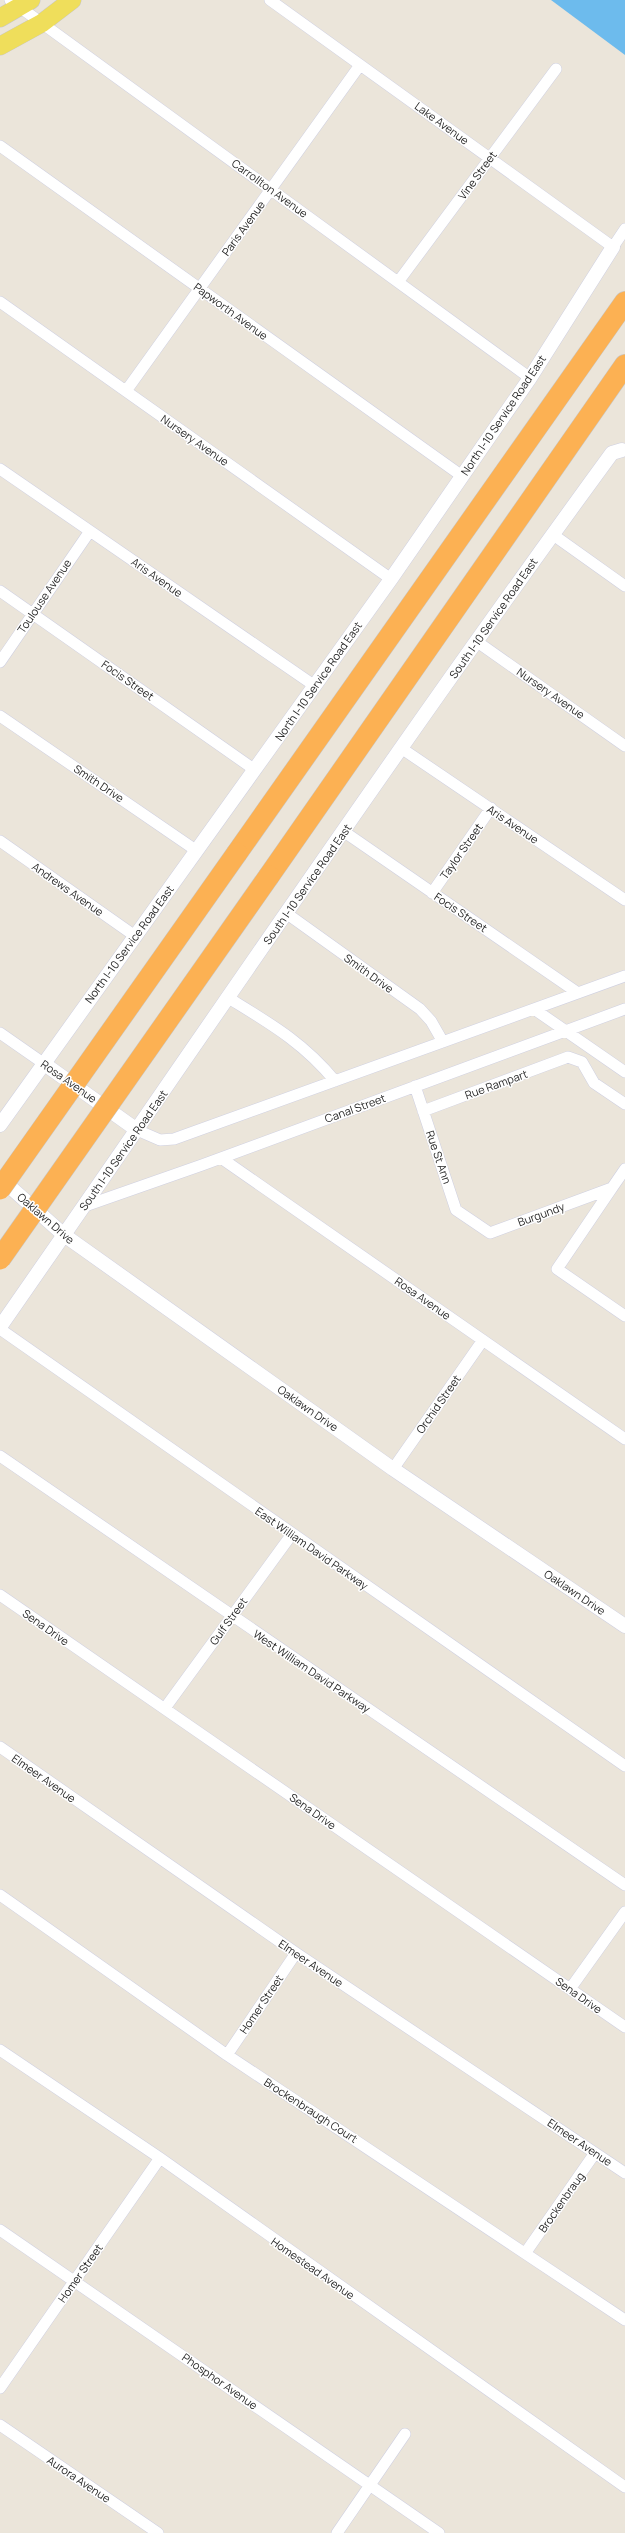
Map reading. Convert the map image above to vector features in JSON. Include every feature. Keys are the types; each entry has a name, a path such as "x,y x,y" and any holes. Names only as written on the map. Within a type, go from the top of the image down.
{"highway":[{"path":"0,1189 625,302"},
{"path":"0,1259 625,365"},
{"path":"599,403 625,375"}],"main road":[{"path":"0,46 42,23 72,0"},
{"path":"0,18 20,2"}],"street":[{"name":"Lake Avenue","path":"270,0 613,247"},
{"name":"Carrollton Avenue","path":"20,2 42,23 530,378"},
{"name":"Paris Avenue","path":"126,391 360,64"},
{"name":"Vine Street","path":"398,282 556,68"},
{"name":"Papworth Avenue","path":"0,146 462,476"},
{"name":"North I-10 Service Road East","path":"0,1125 391,579 530,378 625,229"},
{"name":"Nursery Avenue","path":"0,302 391,579"},
{"name":"South I-10 Service Road East","path":"0,1328 343,831 552,534 612,453 624,451"},
{"name":"Aris Avenue","path":"0,469 315,686"},
{"name":"Toulouse Avenue","path":"0,662 32,613 90,531"},
{"path":"552,534 625,586"},
{"name":"Focis Street","path":"0,591 255,770"},
{"name":"Nursery Avenue","path":"476,641 625,746"},
{"name":"Smith Drive","path":"0,716 197,851"},
{"name":"Aris Avenue","path":"401,748 625,900"},
{"name":"Taylor Street","path":"432,893 491,808"},
{"name":"Focis Street","path":"343,831 578,993"},
{"name":"Andrews Avenue","path":"0,842 135,936"},
{"name":"Smith Drive","path":"286,913 420,1009 431,1020 443,1042"},
{"path":"137,1130 160,1140 174,1139 625,976"},
{"path":"228,997 291,1037 315,1057 335,1080"},
{"name":"Canal Street","path":"85,1206 221,1158 625,1008"},
{"path":"534,1009 625,1072"},
{"name":"Rosa Avenue","path":"0,1033 137,1130"},
{"name":"Rue Rampart","path":"423,1111 568,1057 582,1062 594,1083 625,1104"},
{"name":"Rue St Ann","path":"415,1086 456,1210 471,1220"},
{"name":"Rosa Avenue","path":"221,1158 625,1439"},
{"path":"625,1169 557,1269 625,1316"},
{"name":"Oaklawn Drive","path":"0,1178 64,1235 393,1469 625,1626"},
{"name":"Burgundy","path":"471,1220 490,1233 612,1188"},
{"name":"East William David Parkway","path":"0,1328 625,1766"},
{"name":"Orchid Street","path":"393,1469 483,1340"},
{"name":"West William David Parkway","path":"0,1456 625,1885"},
{"name":"Gulf Street","path":"165,1708 292,1534"},
{"name":"Sena Drive","path":"0,1595 625,2027"},
{"name":"Elmeer Avenue","path":"1,1749 296,1953 625,2173"},
{"name":"Brockenbraugh Court","path":"0,1895 227,2055 526,2252 625,2320"},
{"path":"570,1989 625,1912"},
{"name":"Homer Street","path":"227,2055 296,1953"},
{"name":"Homestead Avenue","path":"0,2050 160,2158 625,2487"},
{"name":"Brockenbraug","path":"526,2252 595,2152"},
{"name":"Homer Street","path":"0,2388 160,2158"},
{"name":"Phosphor Avenue","path":"0,2230 439,2533"},
{"name":"Aurora Avenue","path":"0,2425 158,2533"},
{"path":"337,2533 405,2434"}],"water":[{"path":"551,0 625,0 625,55"}]}
